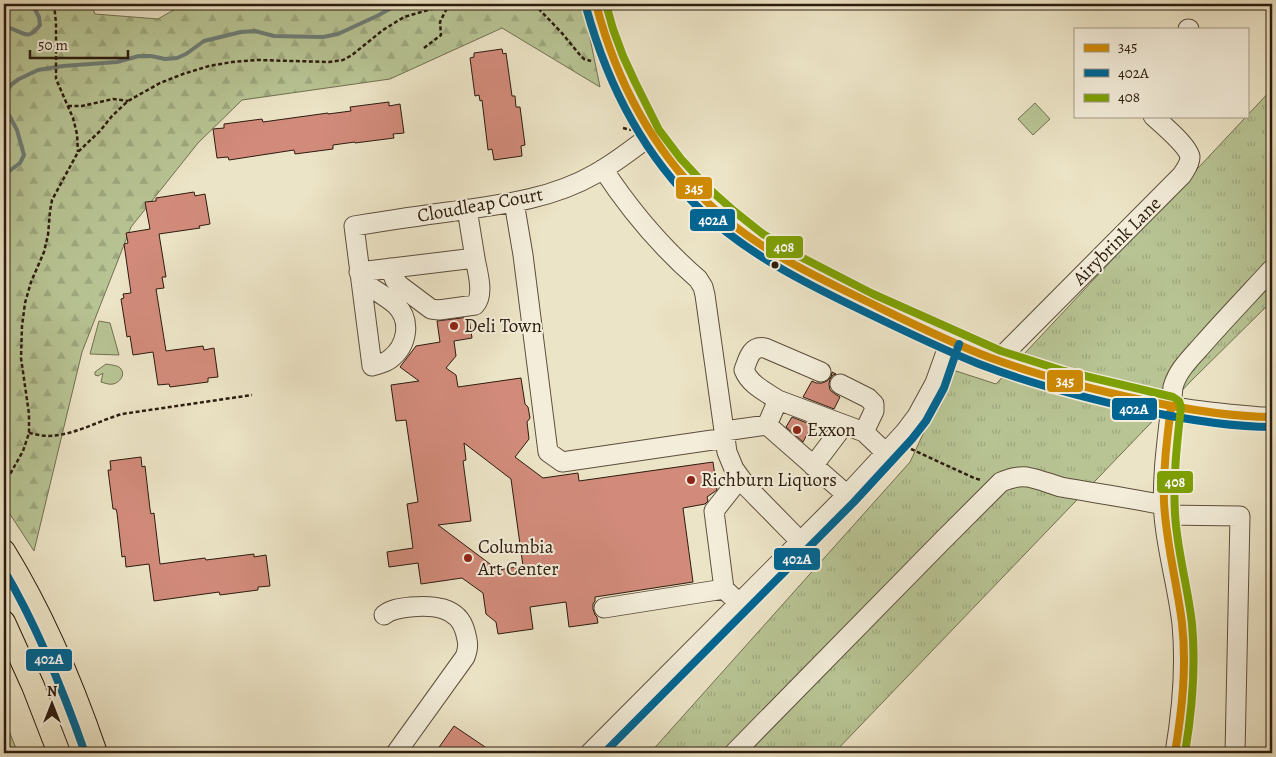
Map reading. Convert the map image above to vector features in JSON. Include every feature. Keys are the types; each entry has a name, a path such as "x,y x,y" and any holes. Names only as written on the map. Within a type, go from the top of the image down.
{"main road":[{"path":"4,551 38,612 65,671 84,717 96,753"},
{"path":"4,622 33,686 59,753"}],"street":[{"path":"596,4 607,43 617,68 629,95 651,135 671,161 708,202 728,220 795,266 950,341 998,360 1078,386 1171,407 1272,417"},
{"name":"Airybrink Lane","path":"998,360 1182,175 1188,166 1190,157 1186,148 1155,118"},
{"name":"Cloudleap Court","path":"360,276 354,226 538,197 595,175 620,159 651,135"},
{"path":"603,169 616,190 655,238 698,279 703,287 706,295 727,452 734,469 747,488 800,541"},
{"path":"514,202 523,255 548,452 562,462 767,425"},
{"path":"390,268 399,285 431,309 439,310 475,305 480,298 480,291 468,209"},
{"path":"360,276 390,268 475,258"},
{"path":"1175,753 1183,679 1182,627 1179,601 1168,548 1164,510 1164,488 1173,387 1181,369 1272,269"},
{"path":"360,276 395,304 402,313 406,324 406,334 400,350 389,360 372,366 360,276"},
{"path":"366,321 382,311 388,310 402,313"},
{"path":"590,753 847,495 905,432 917,416 935,383 950,341"},
{"path":"821,372 760,347 756,348 751,354 744,370 752,383 778,400 864,432 891,447"},
{"path":"840,384 868,398 874,404 874,411 864,432"},
{"path":"767,425 778,400"},
{"path":"767,425 847,495"},
{"path":"813,466 844,425"},
{"path":"734,753 999,484 1009,478 1018,477 1164,510 1240,516 1234,753"},
{"path":"739,603 724,589 714,511 740,478"},
{"path":"604,608 724,589"},
{"path":"384,615 400,609 422,606 447,609 456,615 463,624 468,647 465,657 396,753"}],"path":[{"path":"54,4 56,79 68,106 77,134 78,152"},
{"path":"424,48 441,35 440,22 449,4"},
{"path":"4,484 23,451 29,433 30,414 21,358 25,303 31,282 44,252 52,200 78,152 128,101 160,83 183,74 224,63 257,60 329,62 343,60 352,55 382,30 404,17 449,4"},
{"path":"534,4 584,59 591,61"},
{"path":"68,106 82,106 113,100 128,101"},
{"path":"29,433 48,436 62,434 83,429 122,414 252,395"},
{"path":"891,447 974,478 999,484"}],"green space":[{"path":"4,4 91,4 95,14 158,19 184,4 583,4 600,87 502,28 390,79 242,100 198,143 131,227 82,352 34,551 4,505"},
{"path":"1272,89 1272,301 1193,379 834,753 650,753 910,462 953,370 996,384 1245,118 1248,118 1248,115"},
{"path":"1035,103 1050,119 1033,135 1018,119"},
{"path":"99,321 110,323 119,355 90,354"},
{"path":"106,364 114,365 122,371 121,378 115,383 101,382 103,373 98,376 95,375 95,372"},
{"path":"4,719 18,753 4,753"}],"building":[{"path":"502,49 503,54 506,53 512,96 515,96 516,107 520,107 525,145 521,146 522,156 494,160 492,149 488,150 482,100 480,101 479,95 475,96 470,58 474,57 474,53"},
{"path":"389,102 389,106 400,104 404,133 393,134 394,138 333,145 333,149 295,154 294,150 229,160 228,157 217,158 213,129 224,128 224,124 262,119 263,122 351,111 350,107"},
{"path":"194,192 195,196 205,194 210,224 199,226 200,228 159,234 166,277 162,277 164,288 156,289 166,351 203,346 204,350 214,348 218,377 208,378 208,382 170,387 169,384 158,385 153,352 133,355 130,336 127,337 121,299 124,298 123,294 131,293 124,244 128,243 126,233 150,229 145,202 156,201 156,198"},
{"path":"469,317 472,338 454,341 456,356 446,368 456,375 458,387 521,378 525,404 528,407 530,418 527,422 529,439 515,457 543,478 578,473 579,481 713,462 717,490 707,497 708,501 705,504 683,508 693,582 595,597 593,609 598,623 569,627 566,602 530,607 533,629 498,634 496,622 486,614 483,593 462,578 421,584 418,563 389,567 387,552 413,548 407,504 418,502 406,420 396,421 391,385 419,381 400,367 416,346 440,342 437,321","holes":["464,443 511,479 523,566 498,570 438,525 471,521 463,461 466,460"]},
{"path":"832,372 836,374 830,379 830,390 840,397 834,409 803,397 812,381 822,383 827,381 831,377"},
{"path":"792,417 812,425 803,442 786,427"},
{"path":"141,457 142,467 145,466 151,514 154,513 160,564 205,558 206,560 254,554 254,557 266,555 270,586 258,587 258,590 220,595 219,592 154,601 149,564 126,567 125,556 122,557 117,513 116,509 113,509 108,470 111,470 110,461"},
{"path":"454,726 494,753 435,753"}],"waterway":[{"path":"4,30 9,28 26,34 36,30 40,25 39,17 32,4"},
{"path":"4,94 19,79 38,70 117,62 139,56 165,59 177,58 204,41 241,32 255,31 274,36 323,37 338,34 398,4"},
{"path":"4,106 17,130 24,155 20,163 4,175"}],"transit line":[{"name":"345","path":"596,4 604,32 625,85 652,135 668,158 706,201 759,244 819,278 908,322 991,358 1028,371 1142,400 1207,412 1272,417"},
{"name":"408","path":"606,4 623,56 659,130 681,159 706,186 763,234 797,255 873,294 1001,351 1064,371 1173,397 1179,401 1181,407 1175,474 1175,514 1192,624 1194,656 1190,721 1185,753"},
{"name":"402A","path":"586,7 616,90 645,142 680,189 719,226 757,254 819,289 920,338 979,364 1018,378 1156,413 1222,424 1272,427"},
{"name":"402A","path":"604,753 854,502 912,439 926,421 944,388 959,344"},
{"name":"345","path":"1171,407 1165,466 1164,502 1167,533 1182,623 1184,656 1182,705 1175,753"},
{"name":"402A","path":"4,570 28,614 49,660 85,753"}],"place":[{"name":"Deli Town","path":"454,326"},
{"name":"Exxon","path":"797,430"},
{"name":"Richburn Liquors","path":"691,480"},
{"name":"Columbia Art Center","path":"468,558"}]}
